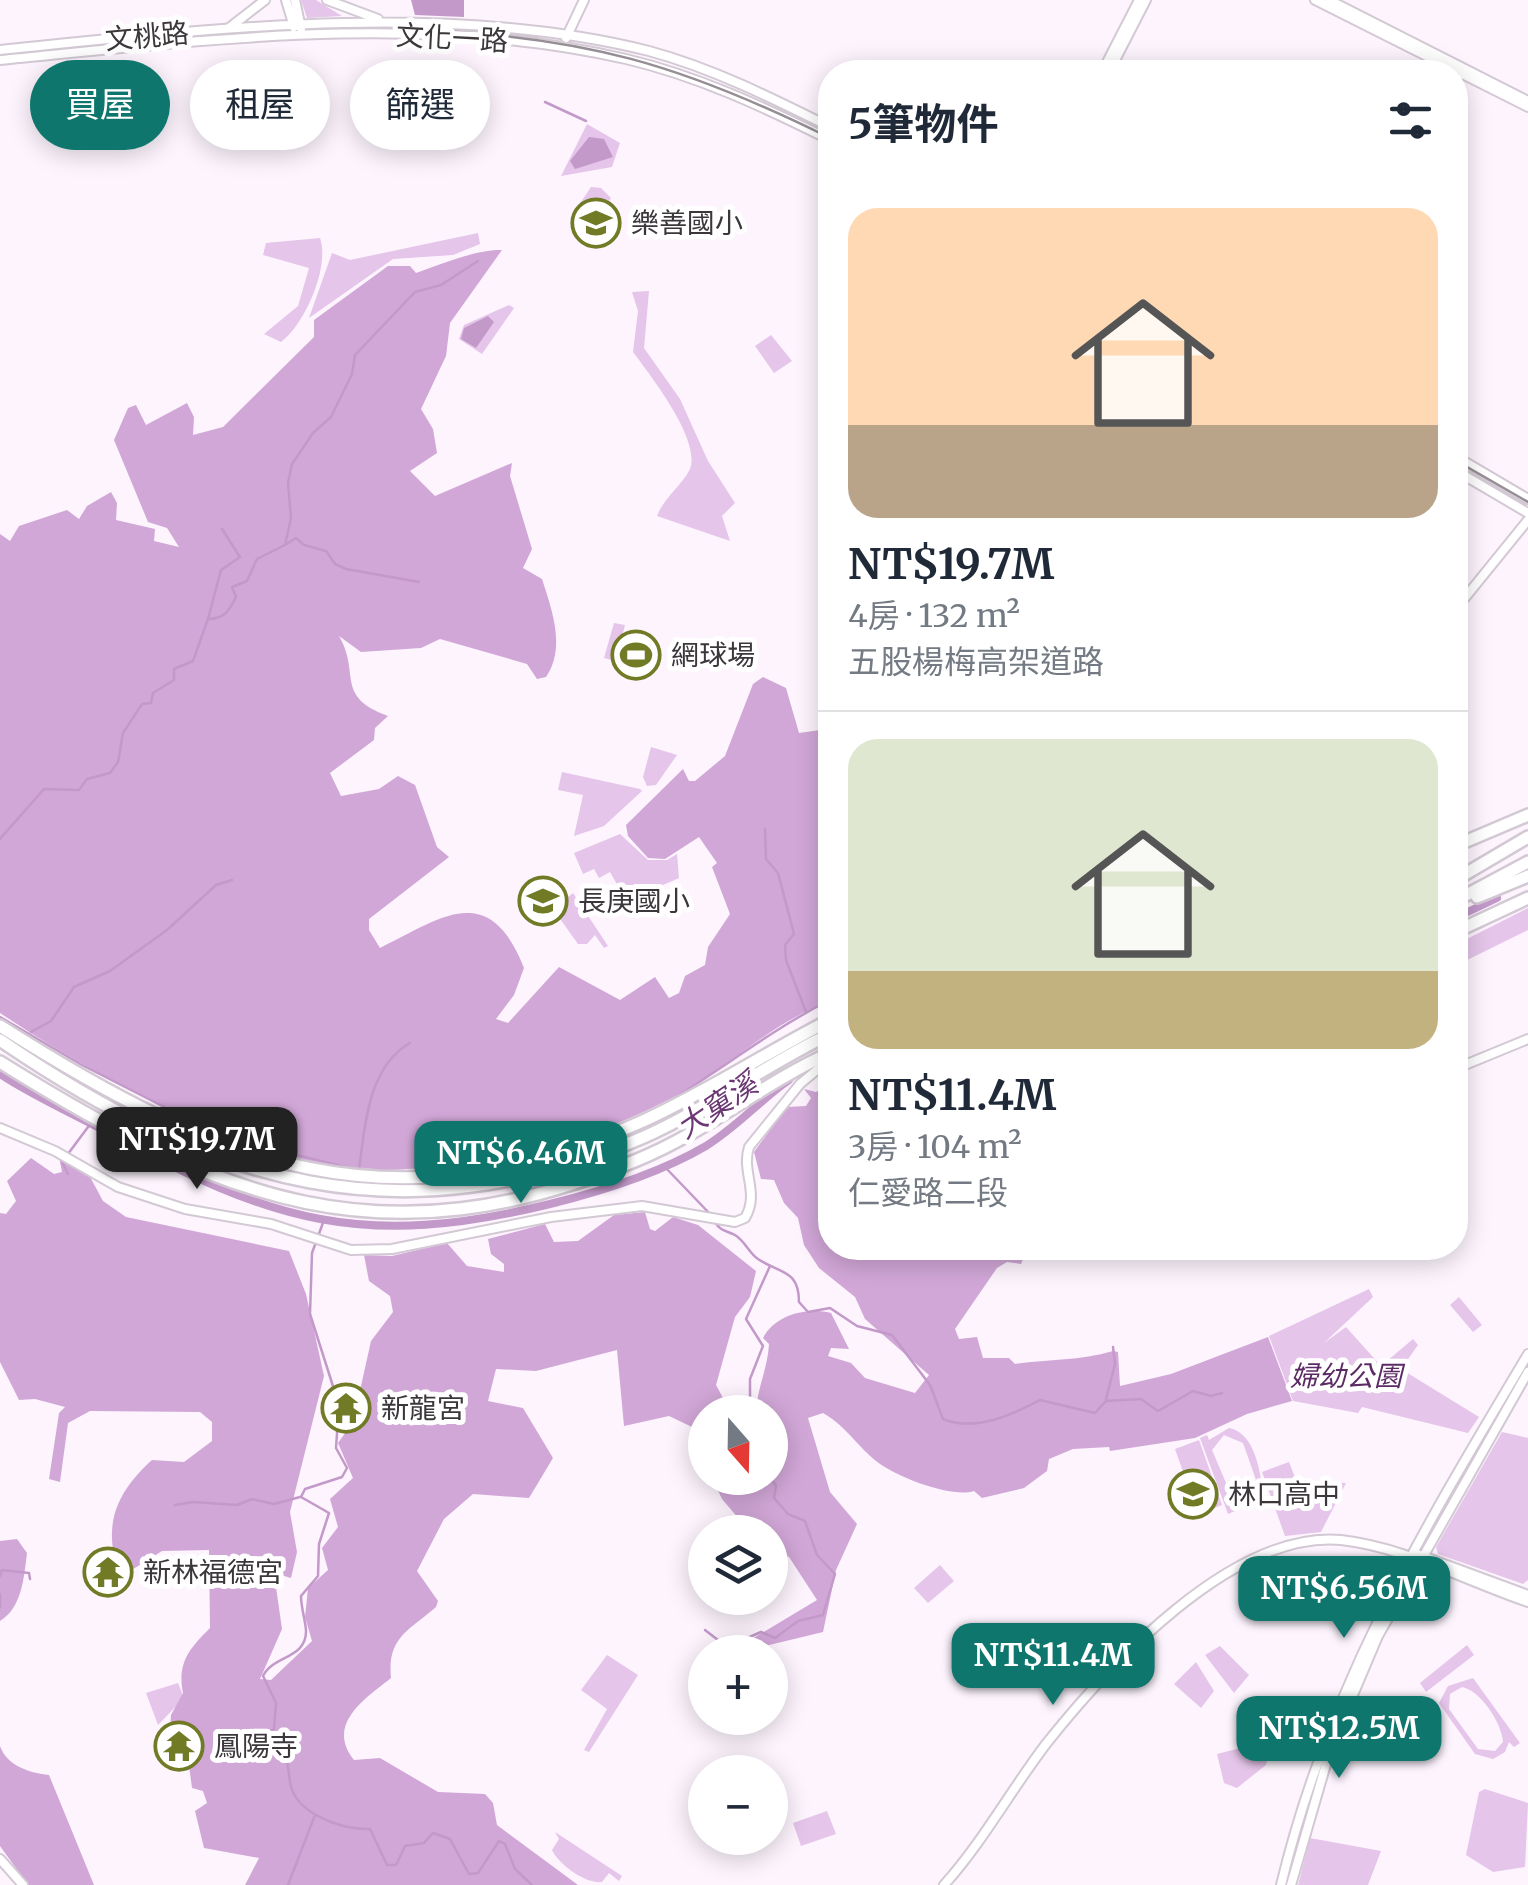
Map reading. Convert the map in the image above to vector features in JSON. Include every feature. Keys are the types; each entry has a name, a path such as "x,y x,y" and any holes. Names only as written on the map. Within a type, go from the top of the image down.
{"highway":[{"path":"1468,840 1528,815"},
{"path":"1468,874 1528,838"},
{"path":"1468,876 1528,847"},
{"path":"1468,897 1528,862"},
{"path":"1468,899 1528,876"},
{"path":"1468,926 1528,898"},
{"path":"0,1026 163,1118 218,1142 319,1172 399,1180 478,1172 590,1144 668,1109 818,1027"},
{"path":"0,1040 123,1111 242,1164 310,1184 404,1194 474,1187 600,1154 679,1120 818,1041"},
{"path":"0,1066 127,1140 221,1186 298,1210 376,1219 453,1215 532,1199 611,1176 680,1146 818,1064"}],"street":[{"path":"224,30 246,19 264,0"},
{"path":"286,0 297,30"},
{"path":"296,0 297,30"},
{"path":"328,0 382,20"},
{"path":"563,47 584,0"},
{"path":"1112,60 1143,0"},
{"path":"1315,0 1438,60"},
{"path":"1329,0 1444,60"},
{"name":"文化一路","path":"297,30 382,20 567,34 669,58 755,90 818,122"},
{"name":"文桃路","path":"0,50 224,30 297,30"},
{"name":"文桃路","path":"0,60 297,30"},
{"name":"文化一路","path":"297,30 563,47 684,76 750,100 818,134"},
{"path":"1468,73 1528,104"},
{"path":"1468,75 1528,104"},
{"path":"1468,464 1528,499"},
{"path":"1468,478 1528,516 1468,593"},
{"path":"1468,1064 1528,1039"},
{"path":"0,1128 118,1187 186,1209 271,1224 351,1250 392,1249 551,1217 651,1205 713,1221 734,1222 749,1214 753,1189 746,1158 750,1147 800,1084 818,1068"},
{"path":"1281,1885 1302,1799 1360,1650 1528,1354"},
{"path":"1413,1557 1528,1372"},
{"path":"944,1885 1048,1742 1122,1659 1170,1616 1234,1569 1268,1550 1317,1540 1362,1544 1528,1594"},
{"path":"1413,1557 1528,1602"},
{"path":"1291,1885 1326,1745"},
{"path":"0,1858 23,1885"}],"green space":[{"path":"301,0 316,0 342,16 307,18"},
{"path":"287,30 70,50 153,37"},
{"path":"587,124 620,143 612,167 561,176"},
{"path":"591,187 601,188 611,198 589,232 573,214"},
{"path":"478,233 480,244 453,255 393,259 309,318 332,253 350,260"},
{"path":"320,238 322,264 307,309 281,342 264,334 298,306 309,268 263,255 266,243"},
{"path":"649,291 644,348 680,399 708,461 735,503 722,516 730,541 657,516 689,471 692,459 673,410 633,352 638,311 632,292"},
{"path":"509,305 514,308 482,354 459,339 464,325"},
{"path":"771,335 792,361 774,373 755,346"},
{"path":"614,623 625,625 616,661 604,658"},
{"path":"651,747 677,755 656,785 647,786 643,777"},
{"path":"562,772 642,791 604,826 574,836 583,795 558,790"},
{"path":"620,834 648,860 667,860 677,854 679,878 640,895 636,888 623,895 610,872 599,878 594,869 583,874 574,853"},
{"path":"573,893 608,946 604,948 595,935 587,944 578,944 558,916 558,905"},
{"path":"1528,908 1528,930 1468,960 1468,938"},
{"name":"婦幼公園","path":"1369,1289 1373,1297 1324,1343 1346,1327 1381,1366 1413,1339 1418,1345 1401,1369 1479,1417 1468,1433 1362,1407 1358,1413 1293,1401 1269,1336"},
{"path":"1459,1297 1482,1325 1473,1332 1450,1305"},
{"path":"1229,1428 1237,1431 1249,1442 1259,1468 1262,1485 1253,1502 1233,1504 1235,1511 1228,1514 1200,1438 1207,1435 1209,1440","holes":["1224,1435 1243,1443 1256,1480 1247,1498 1232,1497 1212,1450"]},
{"path":"1502,1432 1528,1438 1528,1580 1523,1584 1438,1554 1436,1547"},
{"path":"1199,1440 1222,1505 1198,1514 1175,1449"},
{"path":"1289,1462 1296,1480 1346,1483 1321,1532 1285,1536 1262,1472"},
{"path":"940,1565 954,1581 928,1603 914,1588"},
{"path":"1343,1577 1343,1582 1337,1584 1338,1588 1343,1586 1338,1604 1321,1594 1326,1578"},
{"path":"1467,1645 1474,1655 1426,1692 1420,1683"},
{"path":"1220,1646 1249,1675 1234,1693 1205,1655"},
{"path":"607,1655 638,1675 589,1752 584,1750 607,1709 581,1690"},
{"path":"1196,1662 1214,1691 1201,1708 1174,1684"},
{"path":"1473,1678 1520,1743 1514,1747 1509,1742 1505,1752 1493,1759 1475,1754 1439,1703 1448,1686","holes":["1462,1687 1483,1701 1499,1726 1503,1742 1495,1751 1478,1749 1449,1709 1450,1694"]},
{"path":"178,1683 184,1698 158,1725 146,1693"},
{"path":"1272,1740 1274,1746 1263,1749 1268,1756 1266,1765 1237,1788 1224,1783 1217,1754"},
{"path":"1485,1789 1528,1803 1525,1867 1493,1872 1466,1855 1479,1792"},
{"path":"827,1811 836,1834 801,1846 793,1823"},
{"path":"555,1832 622,1876 619,1881 609,1873 602,1882 588,1880 567,1867 552,1850 559,1839"},
{"path":"1310,1838 1381,1851 1368,1885 1298,1885"}],"shaded area":[{"path":"411,0 464,0 464,17 415,15"},
{"path":"589,137 604,139 613,157 575,169 570,161"},
{"path":"502,250 450,323 446,356 421,409 433,429 437,453 410,471 435,496 512,463 510,476 532,549 523,568 542,579 555,629 555,654 546,677 537,679 527,664 440,639 421,648 361,652 339,636 355,692 371,708 388,716 375,728 374,740 330,773 341,796 379,789 398,776 415,785 437,847 449,857 369,919 369,930 380,948 423,926 462,913 479,915 495,923 510,940 524,968 514,995 496,1019 508,1023 559,967 620,1000 655,977 669,998 679,993 685,976 705,965 708,947 730,914 712,867 717,863 699,837 665,859 648,858 628,836 626,825 683,769 689,781 695,781 725,756 753,684 763,677 786,688 799,733 818,730 818,1007 768,1034 668,1100 581,1137 535,1151 442,1167 394,1169 288,1159 131,1090 0,1013 0,534 10,541 19,526 67,510 79,519 87,506 111,492 117,503 116,520 155,529 154,541 179,547 167,528 148,522 114,440 128,408 136,405 146,425 187,403 194,417 193,435 223,427 314,337 314,320 388,266 410,266 416,273"},
{"path":"488,316 494,322 476,348 461,339 464,328"},
{"path":"804,1089 818,1091 818,1260 1023,1260 1021,1264 1007,1262 997,1268 955,1329 959,1339 977,1337 983,1358 1009,1358 1015,1364 1118,1352 1120,1386 1171,1374 1268,1337 1292,1401 1247,1414 1195,1438 1110,1451 1109,1447 1073,1449 1049,1459 1047,1471 1024,1488 982,1498 974,1491 941,1490 903,1476 875,1460 823,1413 808,1418 830,1492 857,1524 836,1570 823,1632 788,1641 788,1635 759,1635 817,1600 788,1557 788,1515 736,1515 720,1495 788,1495 788,1395 758,1395 769,1344 763,1338 768,1330 792,1315 831,1313 849,1349 831,1348 828,1356 851,1363 865,1378 915,1393 929,1375 865,1319 855,1297 819,1268 804,1245 798,1218 784,1203 774,1180 761,1179 754,1152 787,1107 806,1106 811,1098"},
{"path":"59,1157 89,1175 103,1201 126,1217 289,1251 306,1294 324,1376 290,1512 297,1552 291,1578 274,1573 282,1629 260,1679 271,1680 312,1641 305,1617 308,1588 328,1570 322,1548 338,1527 330,1499 353,1478 338,1443 353,1422 371,1341 393,1312 390,1296 369,1281 364,1255 392,1256 447,1243 467,1266 504,1272 504,1264 491,1254 488,1239 545,1224 554,1242 578,1241 614,1215 645,1212 650,1229 655,1231 673,1217 698,1225 756,1271 750,1297 735,1317 716,1385 721,1395 688,1395 688,1425 669,1416 624,1426 617,1350 536,1371 496,1369 488,1401 523,1408 553,1458 529,1498 473,1494 444,1519 417,1571 438,1601 436,1607 402,1636 392,1653 391,1678 361,1703 346,1724 346,1747 354,1760 380,1758 438,1792 485,1794 493,1803 497,1825 578,1885 245,1885 259,1858 204,1848 195,1811 207,1803 203,1791 192,1788 185,1736 170,1728 171,1715 183,1693 186,1657 210,1628 209,1550 162,1551 130,1571 113,1572 112,1537 120,1501 137,1475 152,1460 184,1462 212,1441 212,1422 200,1412 90,1411 68,1423 60,1482 49,1479 59,1413 65,1407 35,1399 19,1400 0,1362 0,1213 6,1214 16,1201 7,1181 31,1158 54,1174 62,1172"},
{"path":"17,1539 27,1553 23,1582 13,1608 0,1621 0,1541"},
{"path":"0,1746 8,1759 20,1767 49,1775 94,1885 28,1885 0,1846"}],"waterway":[{"path":"545,102 586,121"},
{"path":"0,839 44,789 79,790 87,779 110,773 118,762 123,733 142,704 151,703 153,693 174,680 174,669 193,661 208,619 218,618 228,610 236,597 232,587 247,581 257,559 285,545 291,518 288,483 292,464 313,433 331,417 352,374 355,355 415,292 441,285 478,261"},
{"path":"208,619 221,570 240,557 222,529"},
{"path":"285,545 296,538 304,545 326,551 335,564 346,569 419,582"},
{"path":"765,829 766,859 778,873 794,934 785,945 786,960 806,1012"},
{"path":"31,1032 51,1021 74,987 110,971 167,930 216,885 232,880"},
{"name":"大窠溪","path":"1468,912 1497,898"},
{"path":"661,1106 818,1007"},
{"path":"0,1017 82,1065 221,1136 349,1168"},
{"path":"359,1170 377,1082 385,1067 410,1043"},
{"name":"大窠溪","path":"0,1074 220,1188 320,1219 371,1225 425,1225 484,1218 630,1181 706,1146 789,1080"},
{"path":"68,1174 62,1162 91,1123"},
{"path":"664,1166 711,1215"},
{"path":"372,1170 404,1171"},
{"path":"324,1220 312,1253 310,1314 339,1405 336,1448 347,1468 342,1477 305,1489 301,1497 329,1513 319,1544 318,1576 301,1596 305,1639 295,1652 263,1676 276,1703 274,1729 264,1736 262,1748 268,1754 285,1756 292,1790 308,1810 339,1825 370,1829 387,1865 396,1865 405,1846 424,1843 433,1833 450,1839 469,1874 478,1873 499,1841 505,1844 515,1869 532,1885"},
{"path":"715,1222 758,1259 792,1278 799,1302 808,1312 830,1308 857,1326 892,1335 930,1385 943,1419 980,1423 1040,1400 1095,1413 1106,1401 1141,1399 1158,1411 1193,1391 1211,1396 1222,1393"},
{"path":"750,1395 750,1379 763,1346 746,1319 770,1266"},
{"path":"1106,1399 1115,1364 1113,1347"},
{"path":"705,1630 727,1647 761,1632 775,1638 798,1621 823,1615 835,1574 817,1555 805,1521 788,1514 774,1495"},
{"path":"175,1505 237,1505 252,1499 274,1504 300,1497"},
{"path":"0,1576 2,1570 29,1573 30,1579"},
{"path":"0,1594 0,1607"},
{"path":"288,1885 315,1815"}],"railway":[{"path":"419,30 532,39 631,59 727,91 818,132"},
{"path":"1468,467 1528,502"}],"place":[{"name":"樂善國小","path":"596,223"},
{"name":"網球場","path":"636,655"},
{"name":"長庚國小","path":"543,901"},
{"name":"新龍宮","path":"346,1408"},
{"name":"林口高中","path":"1193,1494"},
{"name":"新林福德宮","path":"108,1572"},
{"name":"鳳陽寺","path":"179,1746"}]}
